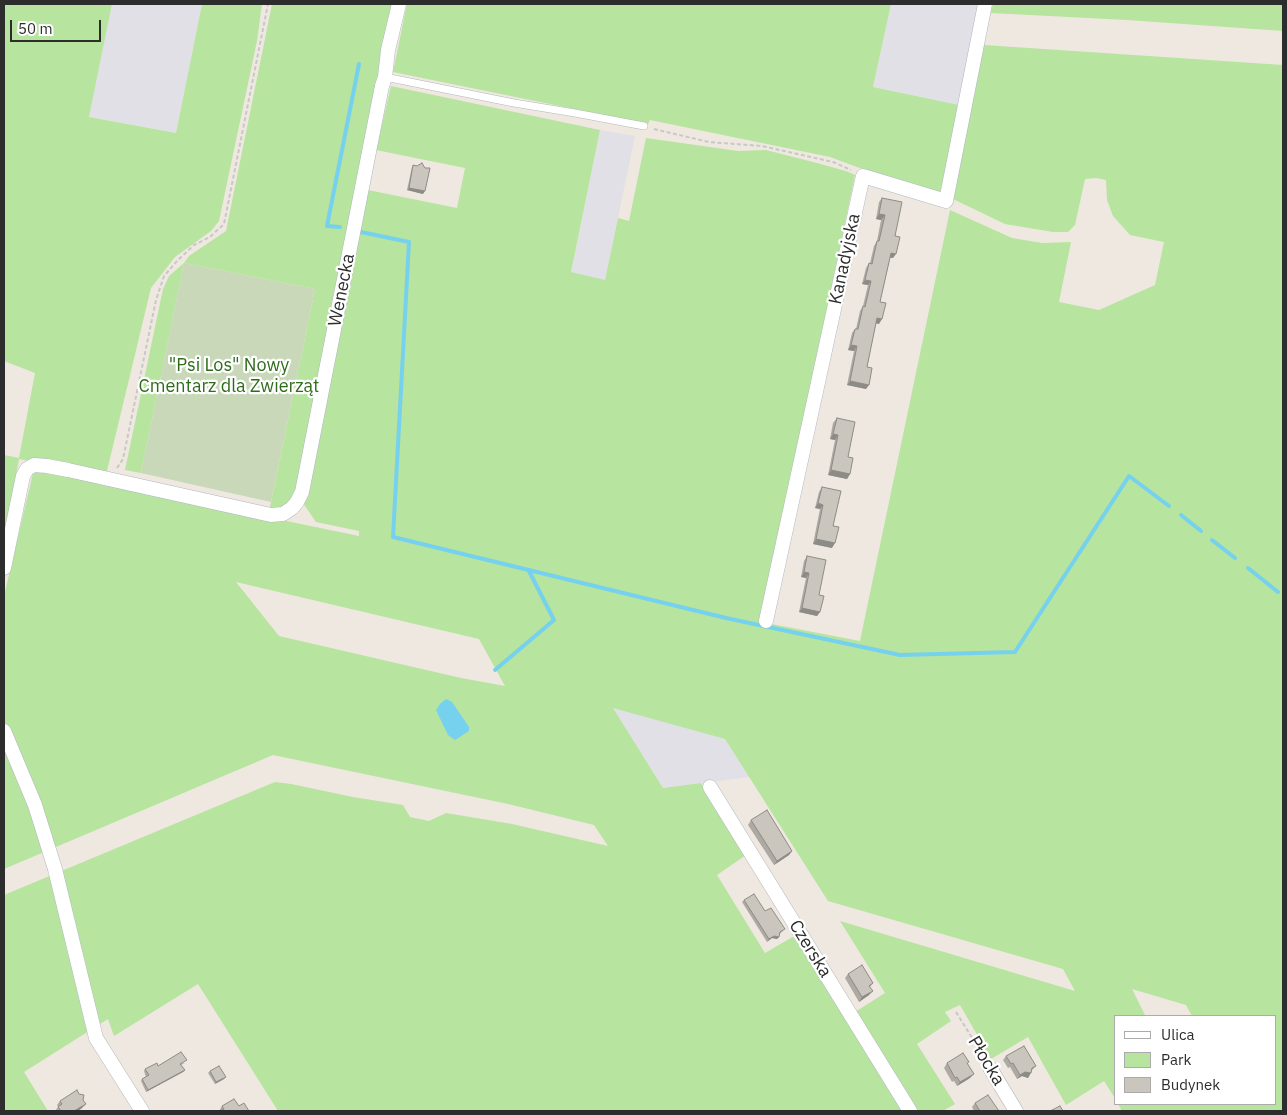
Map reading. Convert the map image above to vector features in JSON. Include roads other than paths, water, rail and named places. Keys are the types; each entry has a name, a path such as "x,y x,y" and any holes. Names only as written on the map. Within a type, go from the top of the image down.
{"street":[{"name":"Wenecka","path":"4,568 24,476 27,469 34,465 47,466 271,515 283,514 297,502 302,492 385,77 388,50 399,4"},
{"name":"Kanadyjska","path":"766,621 863,176 946,201 985,4"},
{"path":"4,731 35,805 55,869 96,1038 142,1111"},
{"name":"Czerska","path":"710,787 910,1111"},
{"name":"Płocka","path":"990,1068 1016,1111"}],"lane":[{"path":"385,77 514,103 644,126"}],"water":[{"path":"446,699 452,702 469,727 469,731 455,740 448,735 436,710"}],"waterway":[{"path":"340,227 327,226 359,64"},
{"path":"356,231 409,242 393,537 726,618 900,655 1015,652 1129,476 1169,506"},
{"path":"1181,515 1201,531"},
{"path":"1212,540 1235,558"},
{"path":"1248,568 1278,592"},
{"path":"495,670 554,620 529,571"}],"park label":[{"name":"\"Psi Los\" Nowy Cmentarz dla Zwierząt","path":"229,376"}]}
